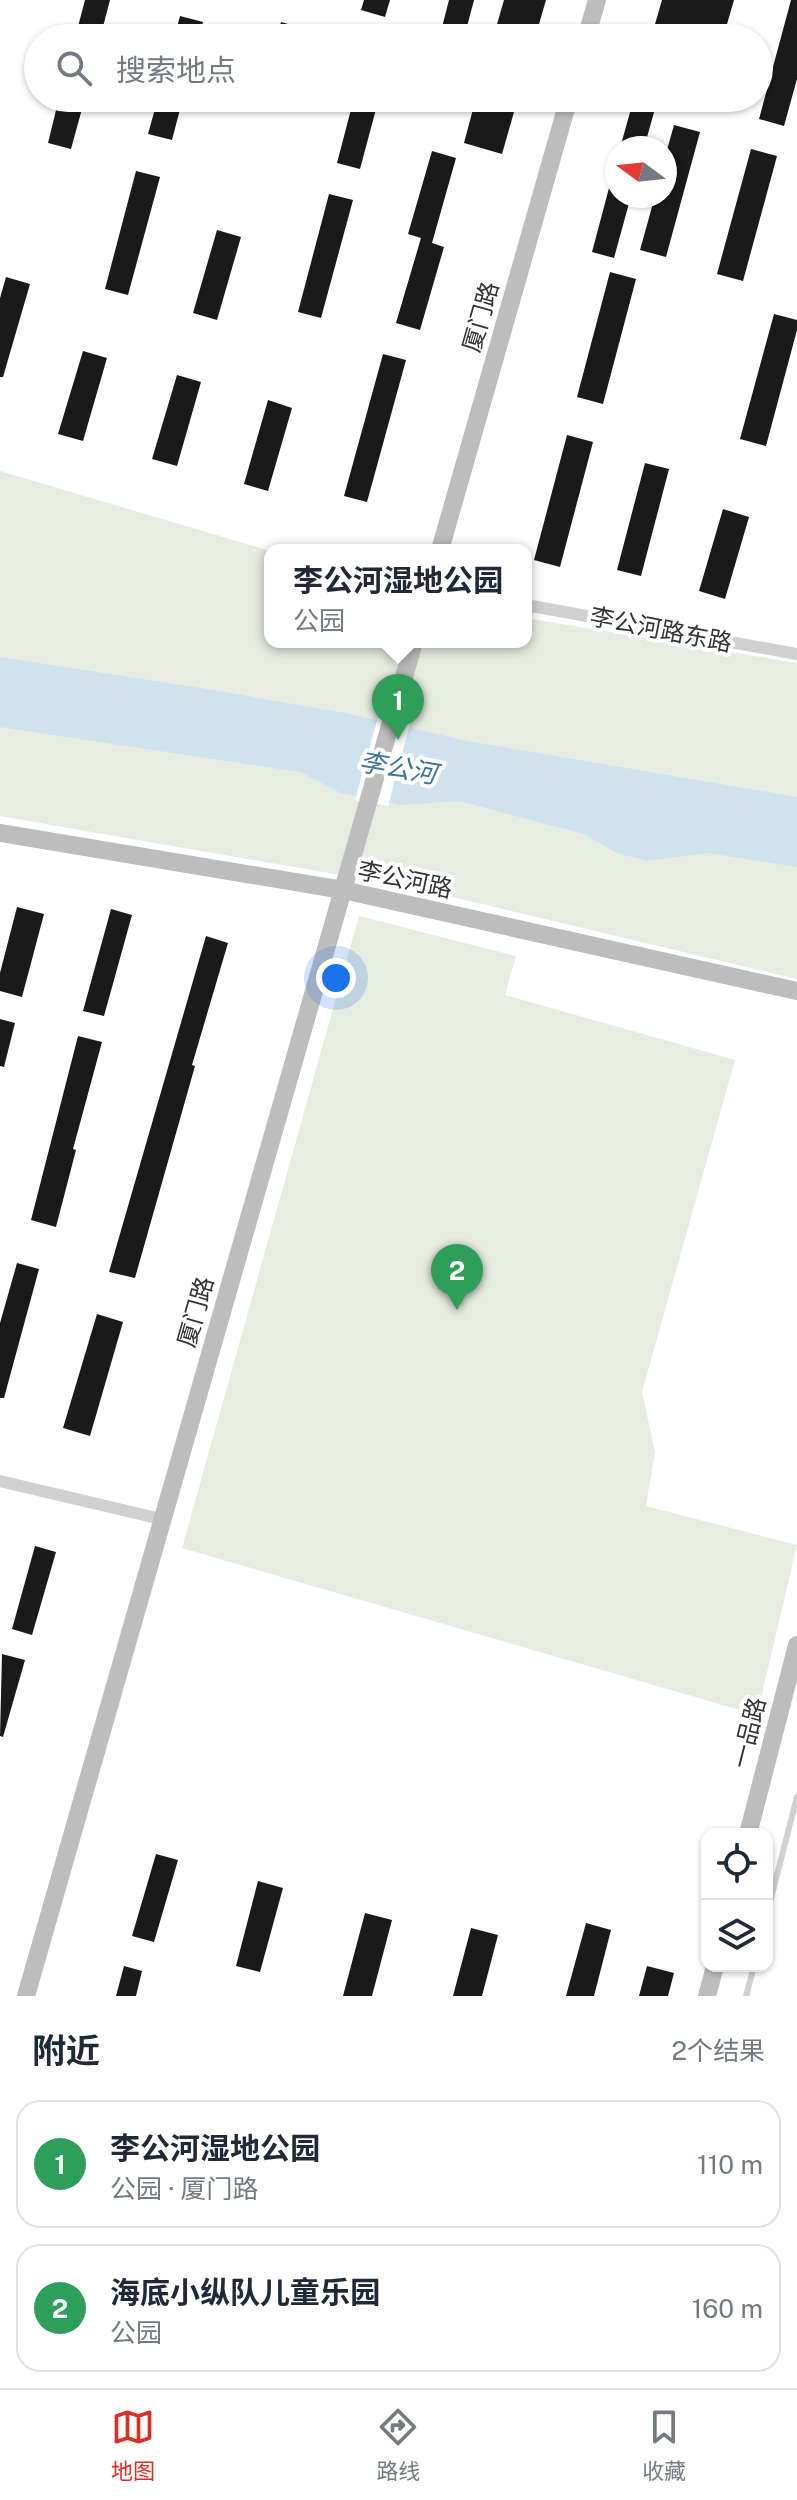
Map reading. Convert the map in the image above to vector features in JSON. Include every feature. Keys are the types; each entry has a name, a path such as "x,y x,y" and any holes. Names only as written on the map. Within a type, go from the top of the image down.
{"street":[{"path":"590,24 597,0"},
{"name":"厦门路","path":"442,544 565,112"},
{"name":"李公河路东路","path":"532,606 797,654"},
{"name":"厦门路","path":"26,1996 412,648"},
{"name":"李公河路","path":"0,833 343,890 797,991"},
{"path":"0,1481 161,1519"},
{"name":"一品路","path":"750,1828 797,1645"},
{"path":"707,1996 713,1972"}],"lane":[{"path":"771,1900 797,1797"},
{"path":"746,1996 752,1972"}],"shaded area":[{"path":"0,471 264,549 264,648 532,648 532,619 797,663 797,979 415,888 0,816"},
{"path":"359,916 516,956 505,995 735,1060 642,1392 655,1452 646,1506 797,1545 757,1715 182,1548"}],"water":[{"name":"李公河","path":"0,657 350,714 467,741 797,797 797,867 708,853 647,861 617,853 584,834 459,801 401,805 341,793 300,772 0,727"}],"pier":[{"path":"378,717 410,724 388,806 355,800"}],"building":[{"path":"85,0 110,0 104,24 79,24"},
{"path":"364,0 390,0 385,17 361,10"},
{"path":"449,0 474,0 468,24 443,24"},
{"path":"504,0 546,0 539,24 497,24"},
{"path":"662,0 734,0 727,24 655,24"},
{"path":"791,0 797,0 797,79 784,126 759,119 761,112 773,112 773,67"},
{"path":"180,16 203,22 202,24 178,24"},
{"path":"56,112 81,112 71,149 48,143"},
{"path":"154,112 179,112 172,140 148,134"},
{"path":"350,112 375,112 360,169 337,163"},
{"path":"472,112 514,112 502,154 464,143"},
{"path":"630,112 654,112 647,136 623,136"},
{"path":"674,125 700,132 666,257 640,250 652,208 677,208 677,136 671,136"},
{"path":"751,149 777,156 743,281 717,274"},
{"path":"432,151 456,158 432,243 444,247 420,330 396,323 421,238 408,234"},
{"path":"136,171 160,177 128,295 105,289"},
{"path":"329,194 353,200 321,318 298,312"},
{"path":"605,203 605,208 628,208 614,258 592,252"},
{"path":"217,230 241,237 217,320 193,313"},
{"path":"610,272 636,279 603,404 577,397"},
{"path":"6,277 30,284 3,377 0,377 0,298"},
{"path":"774,314 797,320 797,330 766,446 740,439"},
{"path":"83,351 107,358 83,441 58,434"},
{"path":"383,354 406,360 367,502 344,496"},
{"path":"177,375 201,382 177,466 152,459"},
{"path":"268,400 292,408 268,491 244,484"},
{"path":"567,435 593,442 560,567 534,560"},
{"path":"645,463 669,469 641,576 617,570"},
{"path":"723,509 749,517 725,599 699,591"},
{"path":"17,907 44,914 22,997 0,991 0,973"},
{"path":"111,909 132,915 104,1016 83,1011"},
{"path":"206,936 228,943 135,1278 109,1272"},
{"path":"0,1019 15,1023 4,1067 0,1066"},
{"path":"78,1036 102,1042 56,1227 31,1220"},
{"path":"17,1263 39,1269 4,1398 0,1398 0,1323"},
{"path":"97,1314 123,1322 90,1436 63,1428"},
{"path":"35,1546 56,1552 32,1635 12,1629"},
{"path":"2,1654 25,1660 3,1737 0,1736"},
{"path":"156,1854 178,1860 154,1942 132,1936"},
{"path":"258,1881 283,1888 260,1972 236,1966"},
{"path":"365,1913 392,1920 372,1996 343,1996"},
{"path":"586,1923 611,1930 594,1996 566,1996"},
{"path":"471,1928 498,1935 482,1996 453,1996"},
{"path":"124,1966 142,1971 136,1996 116,1996"},
{"path":"647,1966 674,1973 668,1996 639,1996"}],"place":[{"name":"李公河湿地公园","path":"398,740"},
{"name":"海底小纵队儿童乐园","path":"457,1310"}]}
